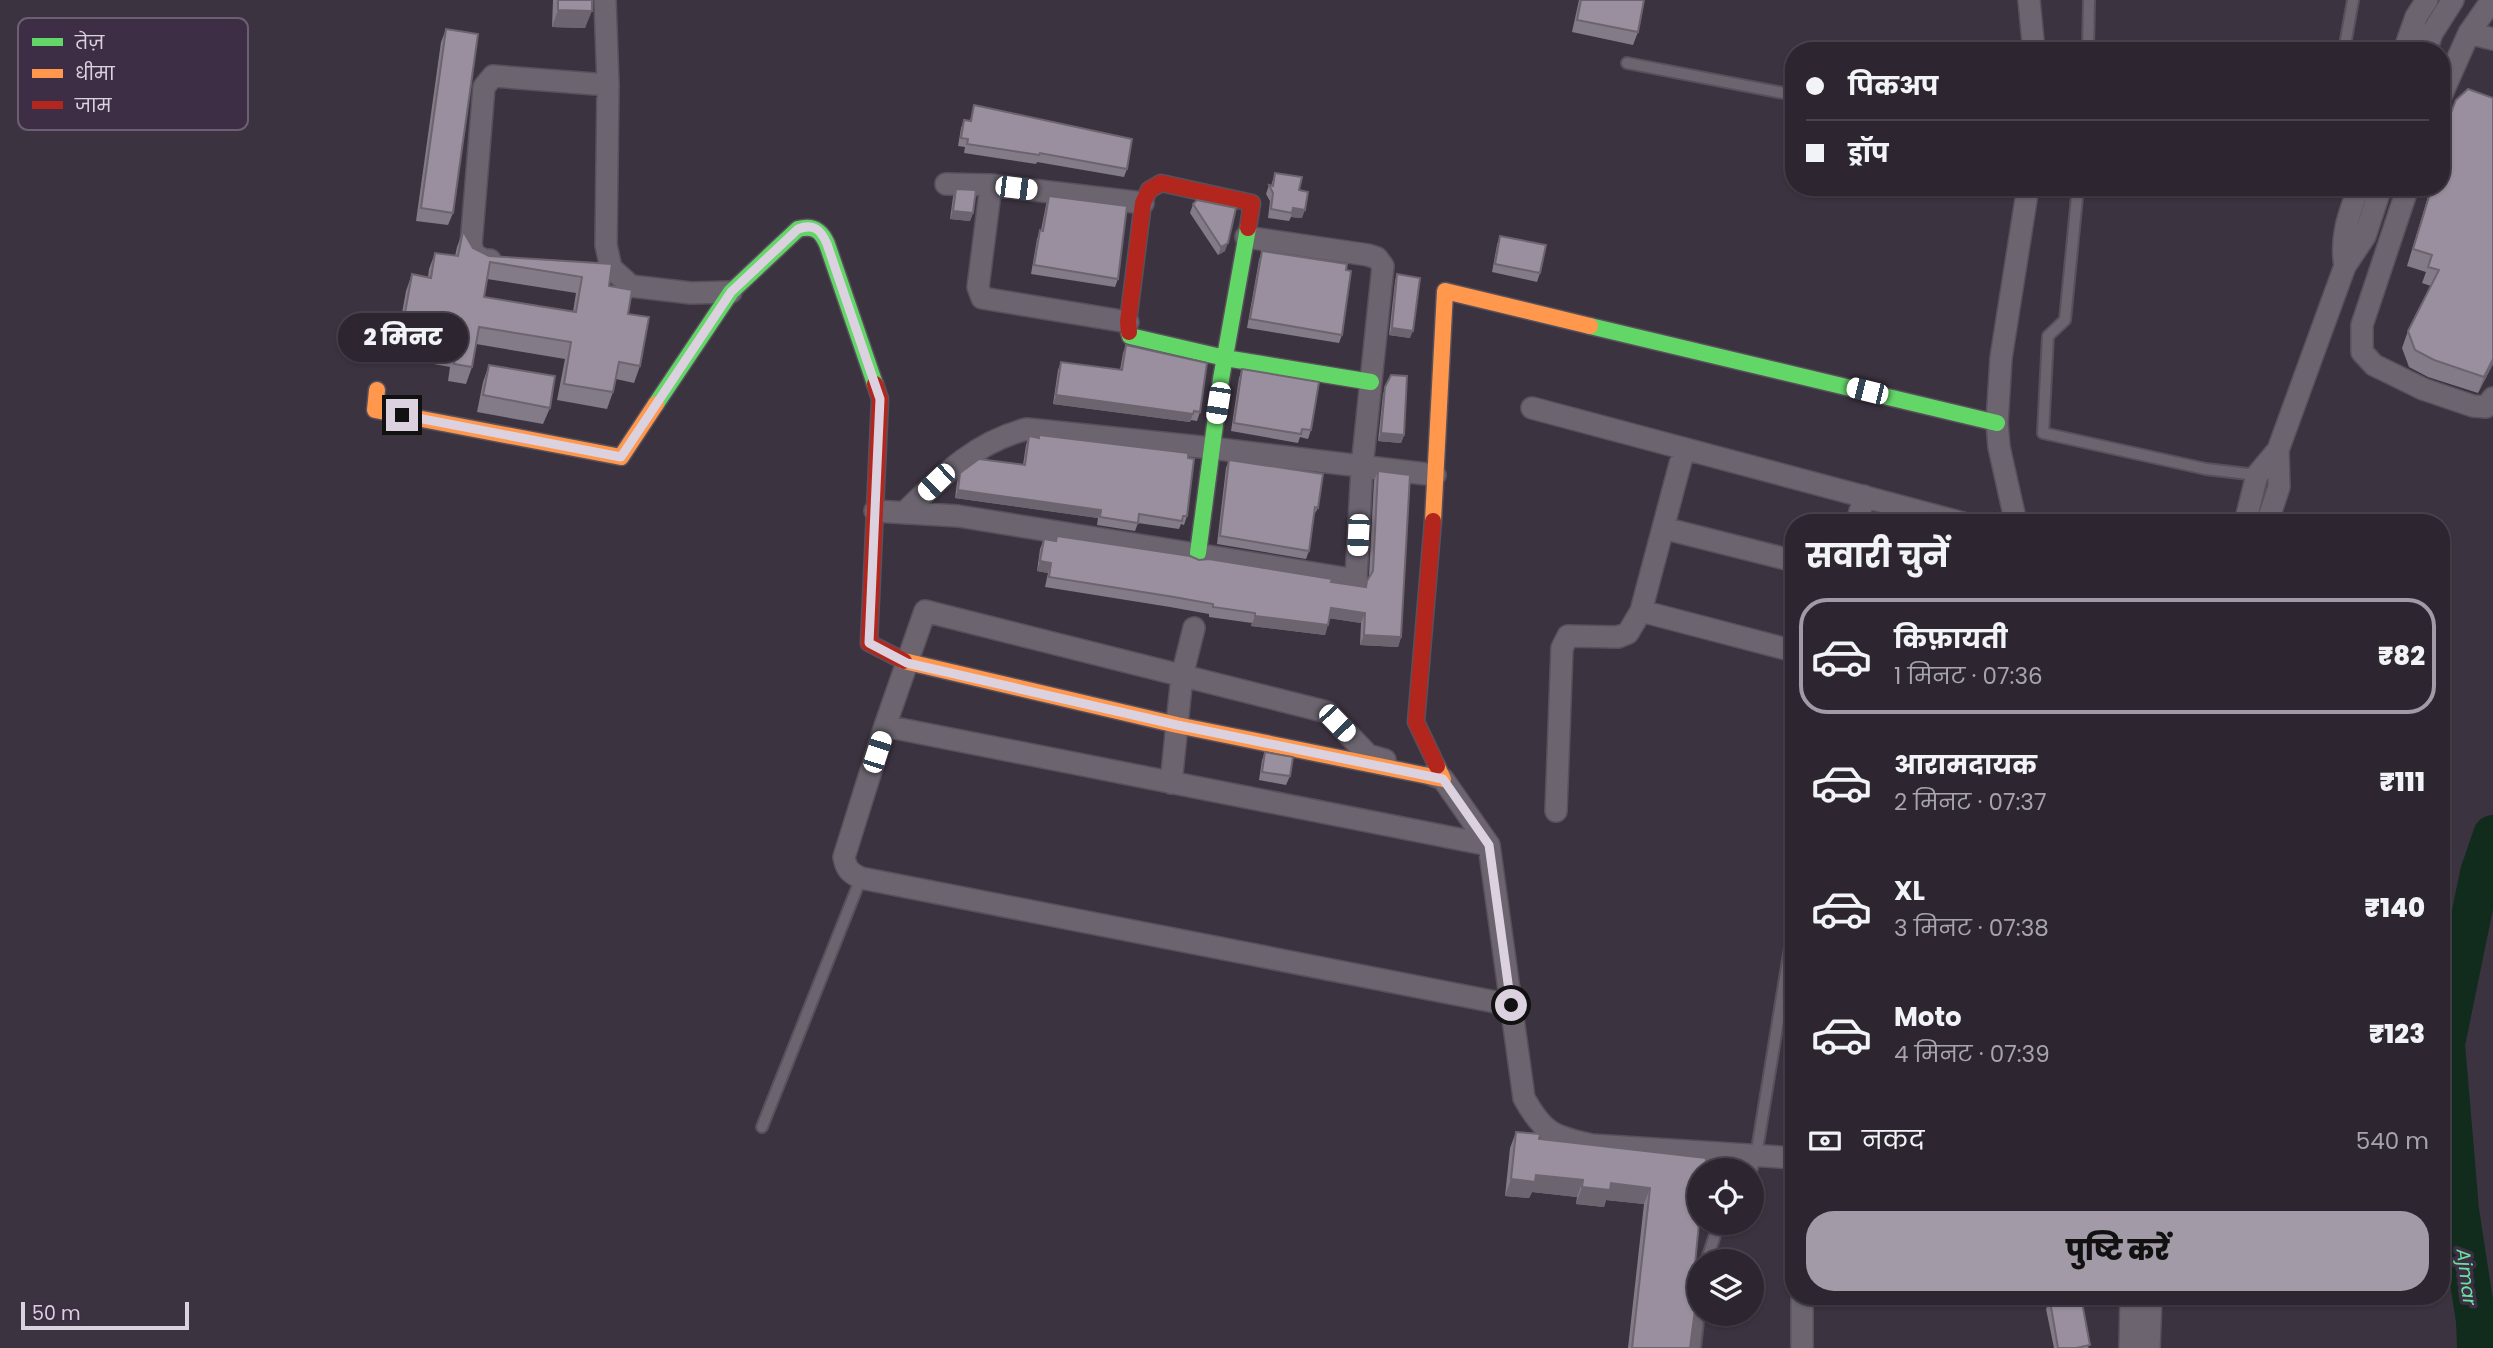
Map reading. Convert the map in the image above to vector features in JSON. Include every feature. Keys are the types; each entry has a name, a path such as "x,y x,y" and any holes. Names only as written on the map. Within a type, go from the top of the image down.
{"street":[{"path":"605,0 608,85 606,246 611,268 631,286 691,293 731,292"},
{"path":"2029,0 2033,42"},
{"path":"2407,42 2416,17 2427,0"},
{"path":"2429,42 2453,0"},
{"path":"2450,76 2469,33 2491,0"},
{"path":"2469,33 2493,39"},
{"path":"509,262 484,260 474,254 471,245 484,87 487,81 493,76 608,85"},
{"path":"1198,553 1225,358 1254,206 1252,203 1161,183 1147,191 1143,203 1128,322 1130,336 1225,358 1371,382"},
{"path":"946,184 991,185 1143,203"},
{"path":"991,185 978,287 982,298 1128,322"},
{"path":"2014,514 1999,447 1997,423 2001,358 2027,196"},
{"path":"2345,266 2342,251 2350,196"},
{"path":"2247,514 2257,475 2278,450 2345,266 2365,236 2378,196"},
{"path":"2405,196 2362,325 2362,352 2374,365 2423,389 2473,406 2486,407 2493,398"},
{"path":"377,390 374,410 621,457 731,292 798,229 807,226 821,231 880,399 869,643 907,663 1177,725 1443,779"},
{"path":"875,511 958,516 1356,580 1362,467 1383,266 1377,258 1246,237"},
{"path":"585,267 611,268"},
{"path":"1708,1158 1592,1145 1560,1138 1536,1121 1524,1098 1489,845 1443,779 1416,722 1433,530 1445,291 1997,423"},
{"path":"1532,408 1930,514"},
{"path":"904,513 951,467 1006,435 1027,429 1436,475"},
{"path":"1556,811 1562,648 1568,636 1618,637 1628,633 1641,611 1684,449"},
{"path":"2270,514 2279,486 2278,450"},
{"path":"1859,514 1864,496"},
{"path":"1663,528 1785,559"},
{"path":"1443,779 1368,755 1327,712 925,611 844,857 850,873 861,878 1511,1005"},
{"path":"1641,611 1785,649"},
{"path":"1171,783 1182,676 1194,628"},
{"path":"885,726 1489,845"},
{"path":"1764,1162 1785,1159"},
{"path":"1802,1305 1802,1348"},
{"path":"2130,1348 2131,1305"},
{"path":"2150,1348 2151,1305"}],"lane":[{"path":"2088,42 2089,0"},
{"path":"2346,42 2353,0"},
{"path":"1627,63 1785,93"},
{"path":"2077,196 2065,320 2048,335 2043,433 2206,469 2257,475"},
{"path":"762,1127 861,878"},
{"path":"1754,1158 1785,976"},
{"path":"1695,1348 1698,1326"}],"building":[{"path":"558,0 592,0 592,11 558,10"},
{"path":"1581,0 1644,0 1638,32 1577,20"},
{"path":"446,29 478,34 453,213 421,208"},
{"path":"2468,89 2493,98 2493,359 2484,377 2434,360 2415,350 2408,331 2439,270 2428,267 2432,255 2413,249 2429,196 2450,196 2450,115 2456,100"},
{"path":"974,105 1132,139 1127,169 1040,153 1039,155 967,144 968,139 961,138 964,120 971,121"},
{"path":"1275,173 1302,177 1299,190 1308,192 1305,210 1293,208 1292,213 1271,209 1273,193 1269,185 1273,186"},
{"path":"956,189 976,190 973,213 953,211"},
{"path":"1049,196 1127,206 1118,279 1034,265"},
{"path":"1197,200 1236,208 1228,243 1221,247 1193,204"},
{"path":"463,231 473,248 489,256 612,264 609,286 632,290 628,314 649,317 640,366 619,362 613,392 564,384 571,342 479,327 472,367 454,364 456,350 423,345 426,329 403,324 412,274 431,278 435,253 458,256","holes":["490,262 582,277 576,312 484,297"]},
{"path":"1500,236 1546,245 1540,273 1495,264"},
{"path":"1262,251 1347,264 1346,270 1351,271 1342,335 1250,319"},
{"path":"1397,274 1420,278 1413,331 1392,328"},
{"path":"1126,345 1207,363 1200,412 1194,411 1193,414 1056,395 1061,362 1122,370"},
{"path":"489,365 555,376 550,408 483,395"},
{"path":"1242,369 1319,382 1311,430 1302,429 1301,434 1234,423"},
{"path":"1391,375 1407,376 1404,435 1381,433 1385,387"},
{"path":"1039,435 1188,453 1188,458 1194,459 1187,516 1183,516 1182,521 1139,514 1138,523 1100,517 1101,510 958,490 960,473 979,459 1025,465 1029,436 1039,438"},
{"path":"1229,460 1323,474 1309,551 1220,536"},
{"path":"1378,471 1410,475 1401,637 1364,635 1365,613 1331,608 1328,625 1255,616 1255,613 1213,607 1213,604 1049,577 1051,563 1040,561 1044,539 1056,541 1057,536 1332,579 1331,582 1366,587 1373,571"},
{"path":"1265,752 1293,757 1290,776 1262,772"},
{"path":"1516,1132 1540,1134 1539,1139 1706,1158 1687,1158 1687,1235 1698,1235 1696,1249 1687,1249 1687,1326 1693,1326 1690,1348 1632,1348 1650,1188 1611,1183 1610,1190 1582,1187 1583,1180 1536,1175 1535,1182 1511,1179"},
{"path":"2051,1305 2082,1305 2090,1345 2058,1348"}],"waterway":[{"name":"Ajmar","path":"2450,1020 2480,873 2493,835"},
{"name":"Ajmar","path":"2450,1103 2459,1210 2476,1321 2477,1348"}],"traffic: fast":[{"path":"656,404 731,292 798,229 803,228 816,230 827,244 875,384"},
{"path":"1198,553 1221,379 1248,228"},
{"path":"1590,326 1997,423"},
{"path":"1129,332 1130,336 1225,358 1371,382"}],"traffic: slow":[{"path":"1433,521 1445,291 1590,326"},
{"path":"377,390 375,410 621,457 656,404"},
{"path":"904,661 1177,725 1443,779 1437,766"}],"traffic: jam":[{"path":"1129,332 1143,203 1149,190 1161,183 1252,203 1248,228"},
{"path":"875,384 880,399 869,643 904,661"},
{"path":"1433,521 1416,722 1437,766"}],"route":[{"path":"402,415 621,457 731,292 798,229 815,227 821,231 827,244 880,399 869,643 907,663 1177,725 1443,779 1489,845 1511,1005"}]}
